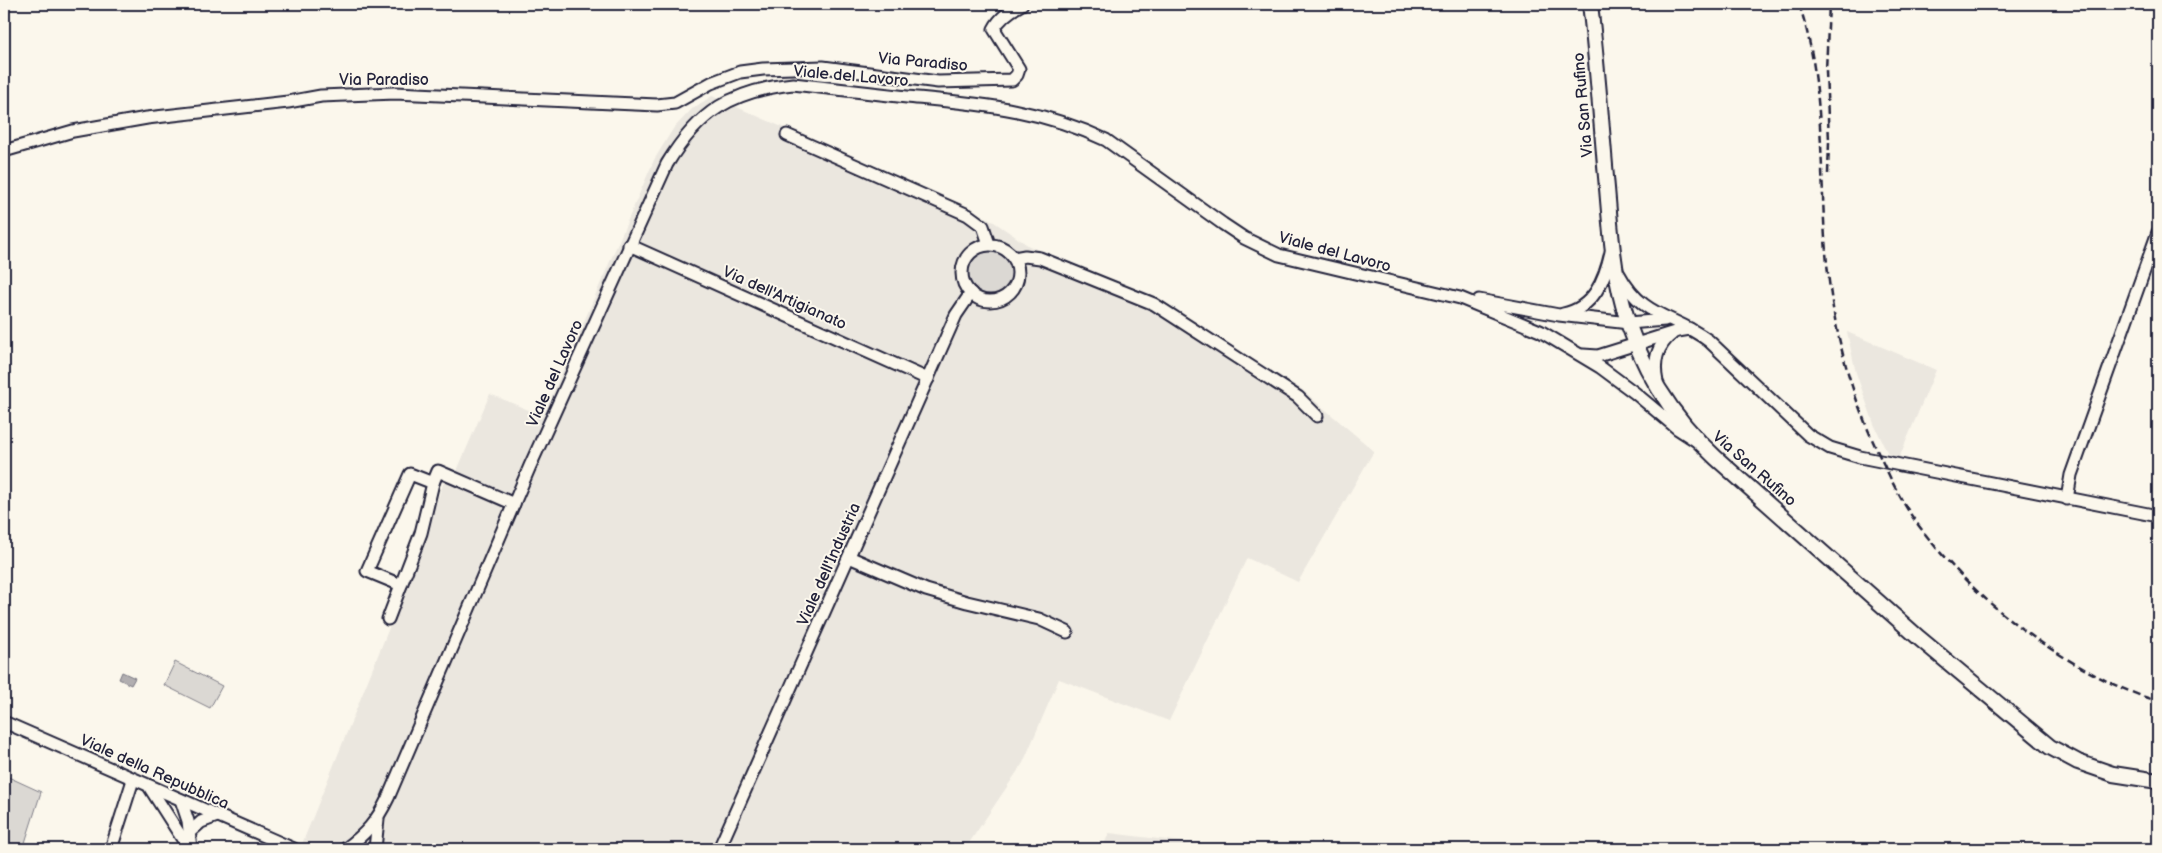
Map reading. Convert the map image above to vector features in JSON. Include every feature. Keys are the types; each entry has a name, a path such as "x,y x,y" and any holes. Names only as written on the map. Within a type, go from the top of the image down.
{"main road":[{"name":"Via San Rufino","path":"1590,4 1612,243 1616,268 1629,323 1636,343 1659,389 1699,442 1919,638 2050,747 2078,762 2113,774 2158,781"}],"street":[{"name":"Via Paradiso","path":"4,151 73,131 147,118 280,103 321,96 395,93 657,105 675,103 711,83 733,75 763,69 823,67 938,82 1012,80 1017,75 1019,69 994,29 1008,13 1022,4"},
{"path":"763,69 764,88"},
{"name":"Viale del Lavoro","path":"378,819 514,504 629,244 667,164 689,132 716,108 741,95 764,88 793,84 989,104 1056,119 1106,140 1222,224 1244,238 1278,255 1460,298 1559,315 1629,323 1659,320 1676,326"},
{"path":"787,135 968,215 982,226 989,244"},
{"path":"2067,498 2071,475 2158,232"},
{"path":"1559,315 1576,310 1592,297 1599,288 1608,268 1612,243"},
{"name":"Via dell'Artigianato","path":"629,244 928,379"},
{"path":"989,244 1001,246 1014,258 1017,264 1018,277 1012,290 1002,298 989,301 976,297 964,282 962,269 971,252 989,244"},
{"path":"1014,258 1025,256 1040,258 1154,304 1298,397 1317,416"},
{"path":"1616,268 1639,302 1676,326 1692,330 1709,341 1808,435 1830,448 1860,457 2158,516"},
{"name":"Viale dell'Industria","path":"719,849 956,314 971,293"},
{"name":"Viale del Lavoro","path":"1460,298 1524,324 1578,354 1635,393 1678,429 1699,442"},
{"path":"1659,389 1655,369 1658,350 1676,326"},
{"name":"Viale del Lavoro","path":"1578,354 1598,356 1636,343 1676,326"},
{"path":"388,619 421,533 433,483 438,471 514,504"},
{"path":"401,585 367,571 410,474 433,483"},
{"path":"849,557 926,590 1039,619 1068,632"},
{"name":"Viale della Repubblica","path":"4,722 294,849"},
{"path":"111,849 133,780"},
{"path":"149,786 190,849"},
{"path":"175,825 173,810 181,800"},
{"path":"181,800 190,832 190,849"},
{"path":"190,832 201,822 217,816"},
{"path":"344,849 357,844 378,819"},
{"path":"376,849 378,819"}],"shaded area":[{"path":"712,96 988,218 1029,246 1152,296 1301,389 1374,451 1298,582 1247,558 1169,721 1059,679 1023,763 965,849 300,849 391,623 448,471 456,473 490,394 543,416 654,160 673,129 692,109"},
{"path":"990,249 1003,253 1009,259 1013,272 1009,285 1003,291 990,295 977,291 971,285 967,272 971,259 977,253"},
{"path":"1847,332 1936,370 1899,458 1889,456 1874,424 1856,373"},
{"path":"175,662 222,686 210,708 164,685"},
{"path":"122,672 135,678 131,685 119,679"},
{"path":"4,775 41,792 23,849 4,849"},
{"path":"1109,833 1241,849 1102,849"},
{"path":"1538,844 1566,849 1477,849 1498,846"}],"railway":[{"path":"1799,4 1808,37 1818,103 1825,239 1836,325 1856,399 1894,485 1914,520 1947,560 1962,577 2012,621 2030,635 2087,671 2115,685 2158,701"},
{"path":"1828,174 1829,141 1826,71 1829,4"}]}
